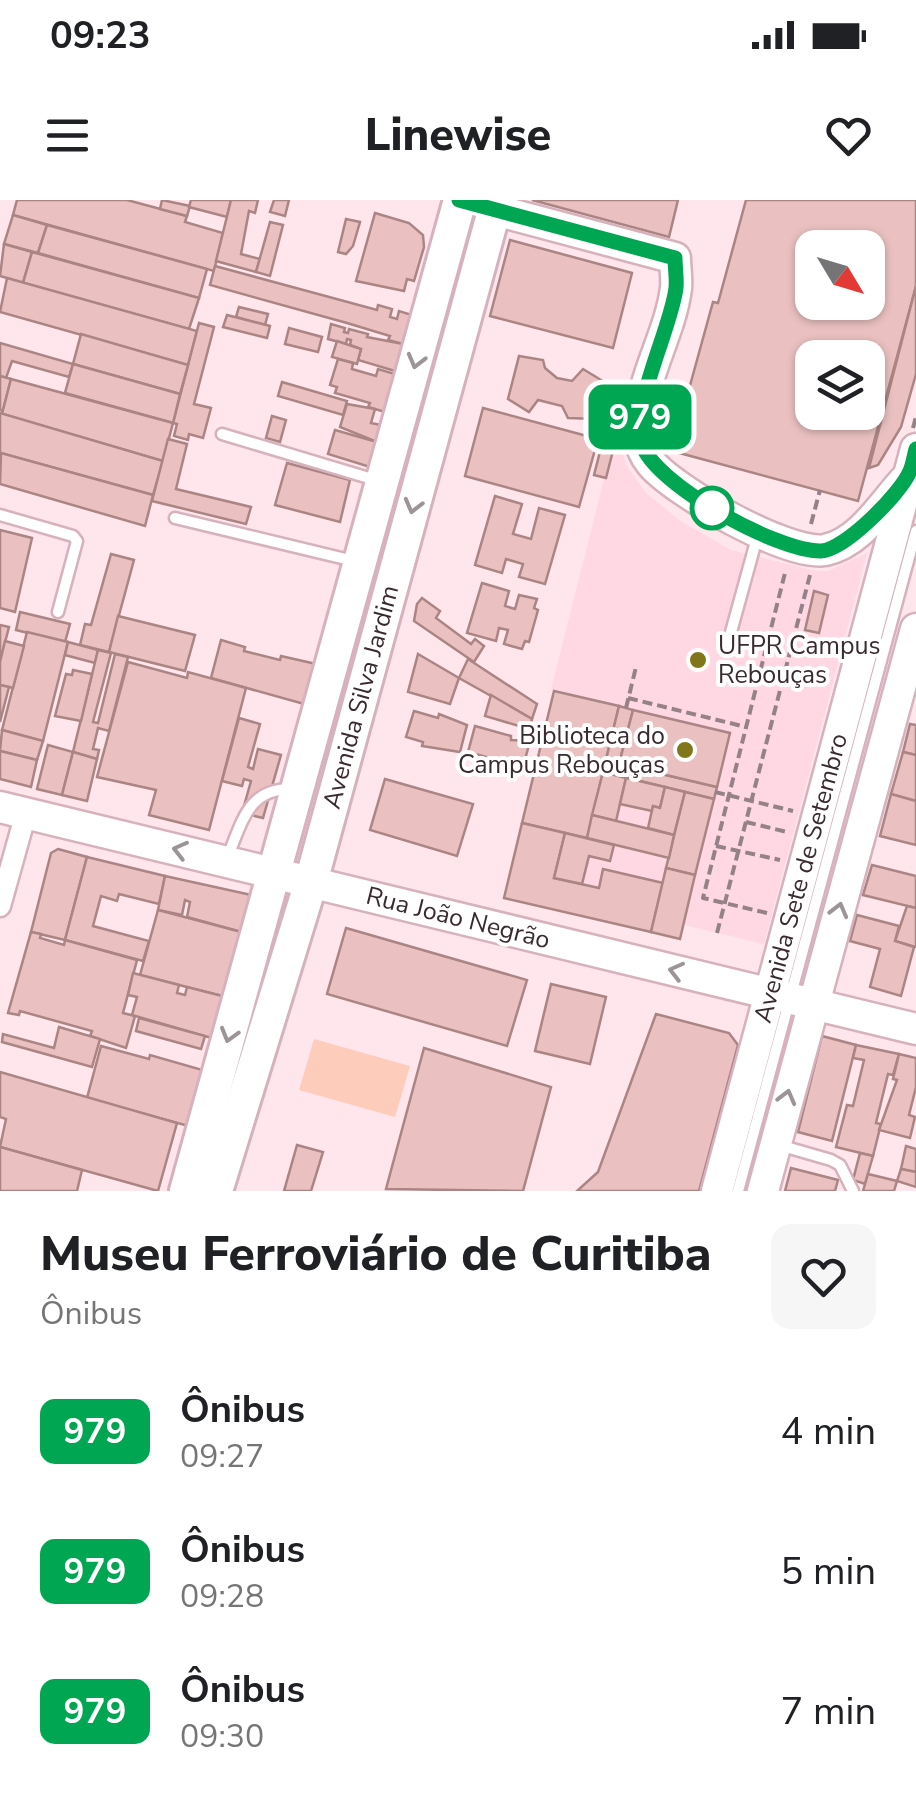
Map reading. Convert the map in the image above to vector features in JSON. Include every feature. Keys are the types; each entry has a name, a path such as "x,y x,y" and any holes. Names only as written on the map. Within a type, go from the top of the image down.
{"main road":[{"path":"460,200 496,205 675,258 676,288 640,415 640,439 653,466 720,513 758,533 821,551 866,526 913,462"},
{"name":"Avenida Silva Jardim","path":"186,1191 460,200"},
{"name":"Avenida Silva Jardim","path":"216,1191 310,882 496,205"},
{"path":"437,284 464,323"},
{"name":"Avenida Sete de Setembro","path":"763,1191 775,1144 791,999 913,462"},
{"path":"344,624 390,594"},
{"name":"Avenida Sete de Setembro","path":"717,1191 791,999 901,664 916,630"},
{"path":"323,699 347,748"},
{"name":"Rua João Negrão","path":"13,810 916,1029"},
{"path":"245,978 279,988"}],"street":[{"path":"0,906 13,810"}],"lane":[{"path":"222,434 382,482"},
{"path":"0,515 77,540 58,612"},
{"path":"175,518 360,563"},
{"path":"901,664 916,531"},
{"path":"728,642 758,533"},
{"path":"225,862 248,809 258,796 274,788 298,788"},
{"path":"738,1191 791,999"},
{"path":"775,1144 840,1165 854,1191"}],"path":[{"path":"810,532 820,490"},
{"path":"767,914 703,898 788,564"},
{"path":"717,933 812,570"},
{"path":"626,708 636,667"},
{"path":"628,698 746,727"},
{"path":"715,792 799,812"},
{"path":"716,846 780,861 788,832 746,822"}],"shaded area":[{"name":"UFPR Campus Rebouças","path":"605,432 617,435 626,465 646,493 682,522 731,550 828,571 867,553 764,944 684,925 680,939 504,898 604,479 594,475"},
{"path":"314,1039 410,1066 395,1117 299,1090"}],"building":[{"path":"17,200 127,200 187,216 185,222 223,233 214,271 13,215"},
{"path":"162,200 190,206 187,216 160,209"},
{"path":"191,200 231,200 227,217 189,207"},
{"path":"231,200 258,200 255,213 249,211 241,254 260,259 256,272 216,261"},
{"path":"274,200 289,200 285,216 270,212"},
{"path":"532,200 678,200 669,237"},
{"path":"746,200 916,200 916,286 885,401 885,340 795,340 795,430 877,430 858,501 672,451 713,302 718,303"},
{"path":"375,213 409,223 423,235 424,247 414,281 407,279 404,291 356,281"},
{"path":"13,215 47,225 38,253 4,244"},
{"path":"346,219 360,222 353,246 346,254 338,252"},
{"path":"270,222 283,225 270,276 256,272"},
{"path":"47,225 207,269 199,298 38,253"},
{"path":"510,240 632,273 613,348 490,316"},
{"path":"4,244 32,252 23,283 0,276"},
{"path":"32,252 199,298 189,329 23,283"},
{"path":"215,266 377,310 378,305 392,309 390,317 397,319 399,311 412,315 403,344 388,340 390,336 210,285"},
{"path":"7,278 197,331 188,365 0,312"},
{"path":"916,286 916,374 901,427 878,465 869,468 879,430 885,430 885,406"},
{"path":"239,307 268,314 265,325 236,317"},
{"path":"227,315 270,326 267,338 223,327"},
{"path":"199,323 214,327 194,404 211,408 203,438 189,434 188,440 174,436 177,424 173,423"},
{"path":"331,324 345,328 344,332 349,329 403,344 395,371 358,360 361,349 350,345 351,340 347,339 346,344 328,339"},
{"path":"289,328 322,337 318,352 285,344"},
{"path":"81,334 188,365 180,394 73,364"},
{"path":"337,341 361,349 357,364 332,357"},
{"path":"0,343 73,364 69,377 12,361 6,378 0,376"},
{"path":"519,356 543,360 545,368 557,378 572,381 583,369 606,383 597,419 568,418 562,406 538,400 529,412 508,399"},
{"path":"338,359 353,363 352,369 376,376 378,369 395,374 385,412 368,407 370,403 335,393 337,387 330,385"},
{"path":"73,364 180,394 173,423 65,393"},
{"path":"0,376 11,379 3,411 0,410"},
{"path":"11,379 173,423 163,461 2,414"},
{"path":"282,382 347,401 343,415 278,396"},
{"path":"347,404 375,409 371,423 381,425 377,442 340,427"},
{"path":"483,408 598,439 579,507 465,476"},
{"path":"0,413 163,461 153,495 0,453"},
{"path":"272,416 286,420 280,442 266,438"},
{"path":"335,430 377,442 370,467 328,454"},
{"path":"605,432 617,435 606,478 594,475"},
{"path":"168,439 187,444 176,489 251,507 246,524 152,501"},
{"path":"1,453 153,495 145,526 0,484"},
{"path":"287,463 350,480 340,522 275,505"},
{"path":"495,496 522,504 513,534 531,539 539,508 565,515 545,584 519,577 523,564 506,559 502,573 475,565"},
{"path":"0,530 32,538 15,612 0,608"},
{"path":"111,554 134,560 109,652 80,645 85,624 91,625"},
{"path":"482,583 509,591 505,606 515,609 519,595 537,599 529,642 525,641 522,649 504,644 508,630 499,628 496,641 467,633"},
{"path":"814,591 828,595 819,633 805,630"},
{"path":"422,598 440,611 436,618 471,644 475,639 484,646 474,662 414,621"},
{"path":"20,612 70,624 65,642 16,630"},
{"path":"118,616 195,635 185,671 109,652"},
{"path":"0,625 9,627 0,662"},
{"path":"27,632 68,642 43,741 2,730"},
{"path":"221,640 245,647 244,651 316,664 304,704 211,678"},
{"path":"5,641 24,646 13,688 0,685"},
{"path":"68,642 98,650 95,663 65,655"},
{"path":"98,650 111,653 93,722 98,723 115,654 128,657 109,731 98,728 93,749 99,750 97,759 73,752"},
{"path":"418,654 459,678 450,704 408,692"},
{"path":"468,659 537,704 532,719 459,678"},
{"path":"128,662 187,678 188,672 246,688 209,830 149,815 156,790 97,777"},
{"path":"73,670 92,674 81,721 55,716 66,674 72,675"},
{"path":"0,685 9,687 0,722"},
{"path":"554,691 619,706 587,838 522,823"},
{"path":"491,695 532,719 529,729 485,716"},
{"path":"619,706 633,710 619,764 717,787 714,799 603,772"},
{"path":"633,710 730,733 717,787 619,764"},
{"path":"414,711 438,718 439,714 467,725 460,752 422,746 423,742 406,737"},
{"path":"239,718 260,724 248,767 253,769 258,749 281,755 263,818 242,813 251,781 244,779 242,786 222,781"},
{"path":"910,724 916,725 916,755 903,752"},
{"path":"475,726 511,736 511,740 530,741 523,767 468,752"},
{"path":"2,730 43,741 37,760 0,751"},
{"path":"48,745 73,752 62,795 37,789"},
{"path":"0,751 37,760 31,787 0,779"},
{"path":"73,752 97,759 87,801 62,795"},
{"path":"903,752 916,755 916,801 891,794"},
{"path":"603,772 626,778 616,821 592,815"},
{"path":"626,778 665,787 660,808 653,806 652,811 620,804"},
{"path":"385,779 473,804 457,856 370,830"},
{"path":"665,787 685,792 674,835 648,828 653,806 660,808"},
{"path":"685,792 714,799 695,875 666,868"},
{"path":"891,794 916,801 916,845 880,836"},
{"path":"592,815 674,835 669,858 587,838"},
{"path":"522,823 565,833 554,878 599,888 603,869 663,883 651,932 504,898"},
{"path":"565,833 614,845 610,861 589,856 582,884 554,878"},
{"path":"58,849 87,857 65,940 31,932 51,853"},
{"path":"87,857 165,876 159,904 119,894 117,901 101,896 93,926 149,941 143,961 65,940"},
{"path":"872,865 916,876 916,908 863,895"},
{"path":"666,868 695,875 680,939 651,932"},
{"path":"165,876 256,896 245,933 187,917 190,902 185,900 182,915 158,910"},
{"path":"907,906 916,908 916,947 895,941"},
{"path":"158,910 245,933 226,997 140,975"},
{"path":"857,915 899,926 895,941 914,947 901,996 870,987 880,949 850,941"},
{"path":"346,928 527,980 507,1046 327,994"},
{"path":"31,932 64,945 65,940 137,960 123,1013 135,1016 126,1048 90,1036 92,1031 20,1011 19,1015 8,1013"},
{"path":"133,973 179,985 177,993 185,995 187,987 226,997 215,1039 132,1015 137,997 128,995"},
{"path":"551,984 606,997 590,1064 535,1051"},
{"path":"656,1014 729,1033 738,1045 699,1191 577,1191 598,1172"},
{"path":"139,1018 205,1036 201,1049 136,1031"},
{"path":"59,1027 100,1039 92,1067 2,1042 3,1034 54,1048"},
{"path":"822,1036 856,1045 832,1141 798,1132"},
{"path":"856,1045 899,1054 893,1075 888,1074 873,1156 836,1147 847,1105 853,1106 864,1060 853,1058"},
{"path":"101,1046 206,1071 192,1127 87,1098"},
{"path":"424,1048 551,1087 523,1191 386,1189"},
{"path":"899,1054 916,1058 916,1087 909,1115 915,1117 910,1138 879,1130 897,1080 893,1079"},
{"path":"0,1072 177,1123 158,1191 0,1147 6,1119 0,1117"},
{"path":"297,1145 323,1152 311,1191 284,1191"},
{"path":"906,1146 916,1149 916,1172 901,1169"},
{"path":"0,1147 82,1170 77,1191 0,1191"},
{"path":"860,1153 873,1156 865,1184 853,1180"},
{"path":"791,1168 838,1180 835,1191 785,1191"},
{"path":"901,1169 916,1172 916,1187 897,1181"},
{"path":"868,1174 897,1181 894,1191 863,1191"}],"bus line":[{"name":"979","path":"459,200 675,258 676,288 640,415 640,439 653,466 720,513 758,533 805,548 821,551 834,547 866,526 909,475 916,449"}],"place":[{"name":"UFPR Campus Rebouças","path":"698,660"},
{"name":"Biblioteca do Campus Rebouças","path":"685,750"}]}
